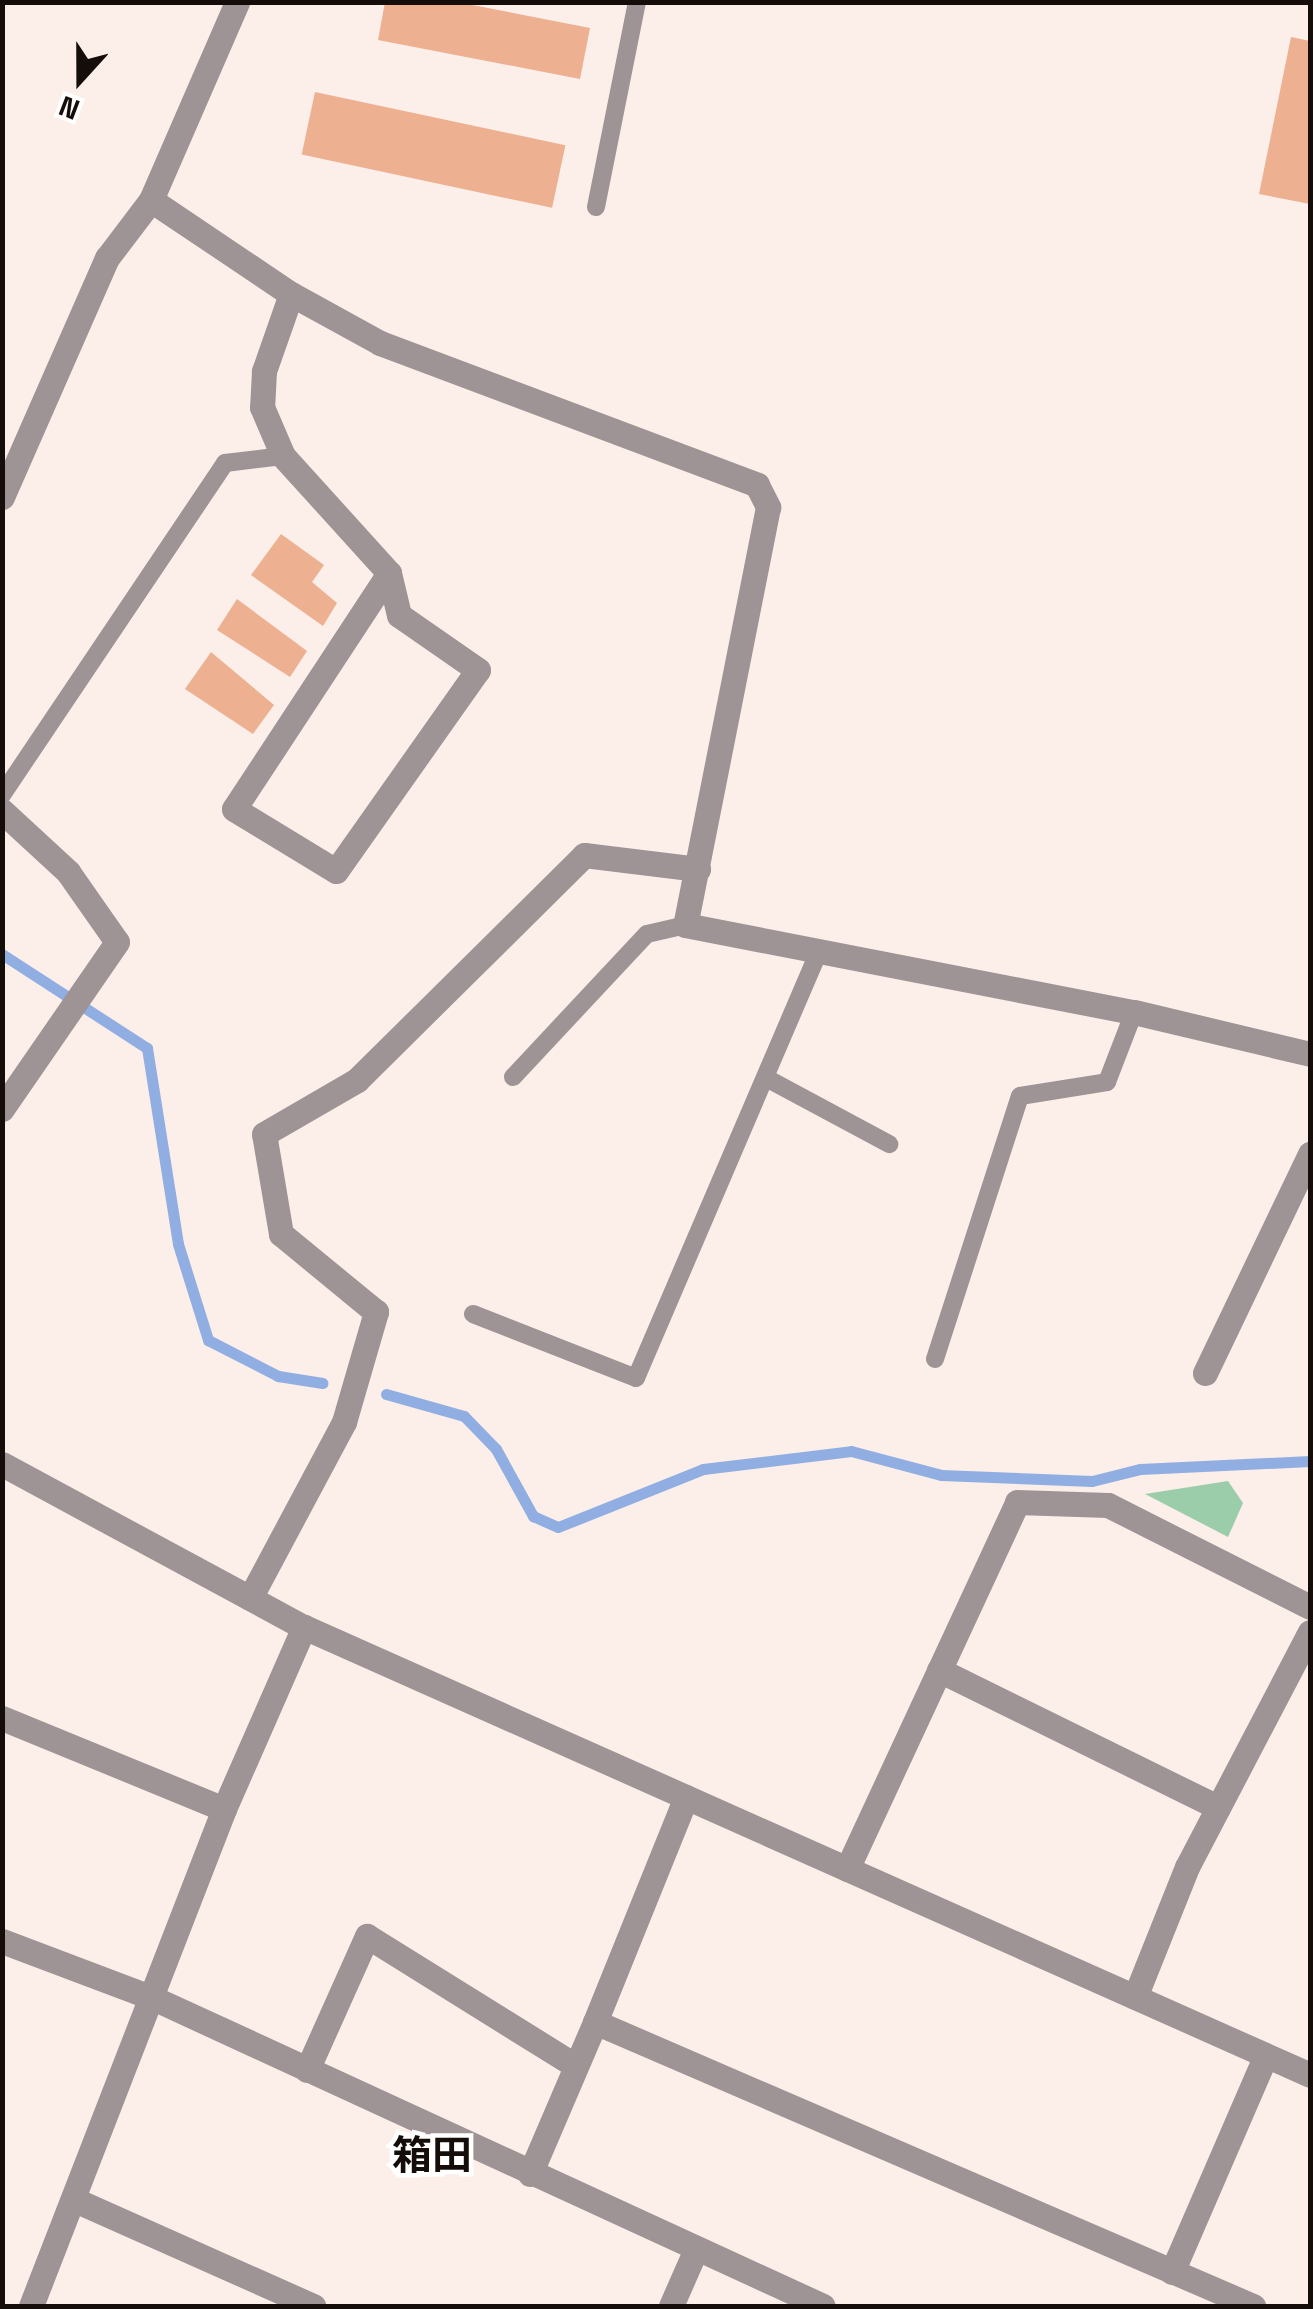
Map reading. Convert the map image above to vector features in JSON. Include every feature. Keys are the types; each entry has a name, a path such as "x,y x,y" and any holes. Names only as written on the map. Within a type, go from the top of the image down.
{"street":[{"path":"2,497 107,258 151,200 237,2"},
{"path":"151,200 291,294 380,343 757,485 768,508 686,925 1134,1012 1310,1054"},
{"path":"291,294 264,371 262,407 282,456 389,573 399,615 478,670 336,871 234,809 389,573"},
{"path":"2,810 68,872 117,942 2,1109"},
{"path":"250,1598 344,1422 376,1312 281,1234 264,1134 356,1080 584,855 698,870"},
{"path":"1205,1373 1310,1154"},
{"path":"2,1464 304,1627 1310,2075"},
{"path":"846,1869 1017,1502 1108,1504 1310,1607"},
{"path":"31,2306 76,2200 224,1810 304,1627"},
{"path":"1136,1998 1186,1867 1310,1632"},
{"path":"939,1670 1218,1808"},
{"path":"2,1718 224,1810"},
{"path":"530,2174 686,1797"},
{"path":"307,2070 367,1936 576,2066"},
{"path":"2,1941 153,1998 823,2306"},
{"path":"595,2022 1252,2306"},
{"path":"1172,2272 1266,2055"},
{"path":"76,2200 313,2306"},
{"path":"671,2306 696,2249"}],"lane":[{"path":"596,207 637,2"},
{"path":"2,794 226,463 282,456"},
{"path":"513,1077 647,934 686,925"},
{"path":"473,1314 636,1378 818,953"},
{"path":"935,1360 1020,1096 1107,1082 1134,1012"},
{"path":"766,1078 889,1144"}],"green space":[{"path":"1228,1481 1243,1503 1228,1537 1145,1494"}],"building":[{"path":"385,2 457,2 590,28 580,79 378,40"},
{"path":"1291,37 1310,41 1310,204 1259,194"},
{"path":"315,92 565,145 552,208 302,155"},
{"path":"281,534 324,565 312,582 337,603 323,626 251,575"},
{"path":"237,599 307,651 290,677 217,630"},
{"path":"211,652 274,705 253,734 185,689"}],"waterway":[{"path":"2,954 147,1048 178,1244 208,1340 278,1376 322,1383"},
{"path":"386,1394 464,1416 496,1449 533,1516 558,1527 703,1469 851,1451 941,1475 1092,1481 1140,1469 1310,1461"}],"district":[{"name":"箱田","path":"432,2156"}]}
